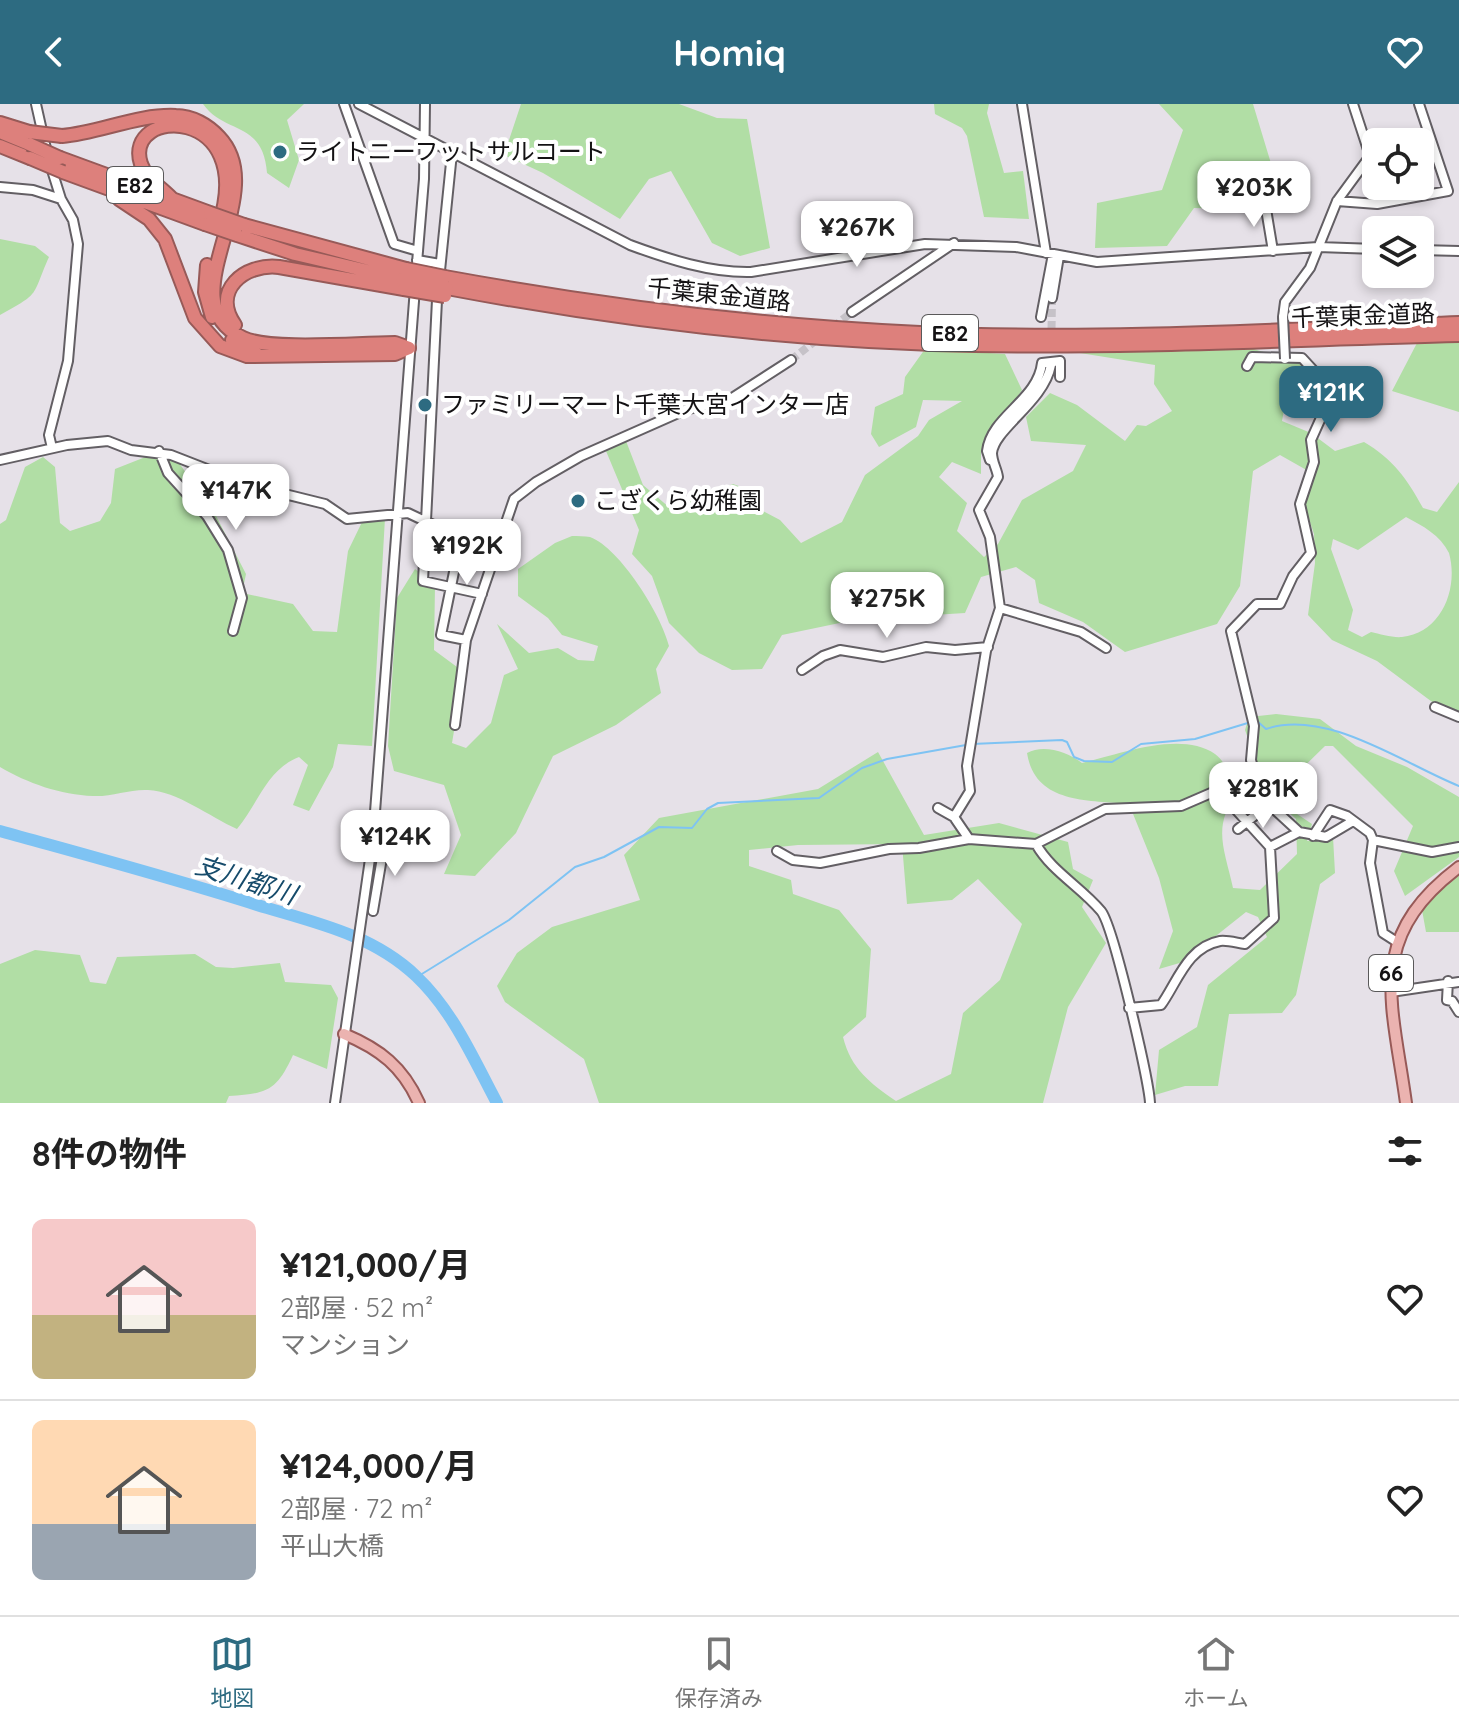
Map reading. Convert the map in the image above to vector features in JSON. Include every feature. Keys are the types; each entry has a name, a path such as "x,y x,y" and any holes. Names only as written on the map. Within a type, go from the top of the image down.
{"highway":[{"path":"0,123 29,138 62,136 178,116 198,121 222,140 235,167 237,188 234,211 215,266 214,296 228,327 243,338 257,340 395,343 409,348"},
{"path":"174,201 149,177 142,164 140,150 146,136 156,128 179,124 211,140 228,173 226,204 205,282 209,311 231,340 260,356"},
{"name":"千葉東金道路","path":"0,132 29,138 60,158 174,201 207,219"},
{"name":"千葉東金道路","path":"0,146 111,190 240,230 295,254 516,305 530,304 742,332 947,344 1070,345 1459,335"},
{"path":"111,190 149,219 165,239 176,259 190,308 208,336 237,353 260,356 395,354 409,348"},
{"path":"257,340 234,324 227,310 229,288 249,270 269,266 404,279 446,287"},
{"name":"千葉東金道路","path":"446,287 700,316 923,333 1070,334 1459,323"}],"main road":[{"name":"66","path":"1406,1103 1391,992 1397,942 1419,901 1459,867"},
{"path":"344,1034 368,1044 394,1063 419,1103"}],"street":[{"path":"36,104 61,199 73,220 78,254 68,361 49,435 52,448"},
{"path":"344,104 394,244 440,264"},
{"path":"359,104 592,228 676,261 751,272 891,247 954,243 1112,262 1318,247 1362,249"},
{"path":"335,1103 372,842 395,512 418,255 425,104"},
{"path":"1022,104 1053,254 1052,298"},
{"path":"1285,359 1285,302 1310,268 1337,201 1370,156 1353,104"},
{"path":"1337,201 1377,204 1448,191 1419,104"},
{"path":"452,153 440,264 429,521 423,581 482,594"},
{"path":"0,187 33,190 61,199"},
{"path":"1265,203 1273,251"},
{"path":"852,312 954,243"},
{"path":"1434,250 1459,251"},
{"path":"1041,317 1053,254"},
{"path":"1247,366 1252,357 1302,358 1326,384 1329,400 1311,440 1314,462 1300,504 1311,553 1293,576 1280,604 1257,604 1231,631 1254,726 1251,760 1261,797 1299,832 1326,837 1353,821"},
{"path":"455,725 466,640 514,499 536,482 646,425 685,410 732,398 791,360"},
{"path":"994,463 987,456 990,438 1033,389 1041,376 1042,363 1060,361 1060,377"},
{"path":"954,817 970,791 966,775 988,647 1000,608 990,537 979,510 998,477 994,463 996,444 1042,390 1051,365"},
{"path":"0,460 52,448 108,441 131,450 159,451 248,485 325,504 347,519 395,512 429,521 461,538 499,542"},
{"path":"159,451 168,473 207,516 228,550 242,598 233,631"},
{"path":"461,538 441,635 466,640"},
{"path":"1000,608 1081,632 1106,648"},
{"path":"802,670 823,656 840,650 875,657 926,647 955,650 988,647"},
{"path":"1435,707 1459,717"},
{"path":"777,851 793,860 820,863 889,849 919,848 969,839 1036,844 1105,809 1181,806 1214,790 1249,822 1270,847 1275,912 1271,923 1245,944 1218,941 1206,947 1180,971 1161,1005 1129,1008"},
{"path":"1238,829 1268,805"},
{"path":"938,808 954,817 969,839"},
{"path":"1313,836 1330,810 1370,833 1373,840 1370,863 1383,933 1397,942"},
{"path":"1270,847 1299,832"},
{"path":"1373,840 1432,852 1459,847"},
{"path":"363,903 374,908 384,844 372,842"},
{"path":"1036,844 1046,859 1101,911 1112,937 1150,1103"},
{"path":"1391,992 1407,992 1448,981 1459,982"},
{"path":"1448,981 1447,1000 1459,1012"}],"green space":[{"name":"ライトニーフットサルコート","path":"203,104 304,104 287,120 299,160 289,188 267,173 264,156 251,136 212,114"},
{"path":"521,104 679,104 717,118 747,119 770,248 740,256 712,243 671,171 649,179 620,219 543,173 504,155"},
{"path":"934,104 989,104 987,113 1004,173 1023,171 1029,219 984,217 967,136 962,128 935,114"},
{"path":"1159,104 1253,104 1280,193 1240,209 1194,208 1167,246 1095,248 1097,203 1162,190 1183,130"},
{"path":"0,239 35,246 49,257 34,292 0,315"},
{"path":"1459,341 1459,412 1392,391 1417,343"},
{"path":"1247,346 1291,359 1305,366 1287,393 1282,421 1311,433 1335,451 1364,442 1398,470 1423,508 1437,512 1459,482 1459,713 1443,710 1377,661 1332,640 1308,615 1315,563 1314,534 1304,504 1310,472 1280,455 1253,471 1240,586 1217,624 1125,652 1083,622 1039,603 1035,580 1016,567 981,577 965,613 854,620 782,635 762,669 732,670 699,653 669,623 652,576 632,554 639,530 606,451 626,441 643,485 670,508 733,484 753,491 757,508 780,520 801,543 842,522 865,475 918,436 929,420 962,401 923,400 916,427 879,447 871,434 875,407 903,394 905,377 925,349 1005,354 1022,390 981,451 981,474 952,462 939,477 967,503 957,531 984,557 998,544 1022,500 1073,471 1086,445 1031,441 1026,417 1050,393 1077,405 1125,441 1137,425 1146,426 1172,411 1154,384 1155,365 1061,350","holes":["1406,517 1436,536 1449,553 1449,594 1437,618 1416,634 1402,637 1371,632 1362,637 1348,630 1353,610 1331,549 1333,539 1358,550"]},
{"path":"153,454 179,463 214,512 246,574 242,593 293,604 313,631 337,632 348,551 363,520 385,518 372,746 338,744 333,767 309,811 293,805 308,765 299,757 271,778 237,829 159,791 81,795 33,783 0,767 0,524 6,520 25,467 43,457 55,467 60,523 70,531 100,521 111,503 115,469"},
{"path":"572,536 590,537 614,554 649,601 669,646 656,669 661,693 616,725 553,756 516,833 475,876 444,874 461,835 444,785 394,771 388,746 397,598 415,569 435,585 434,650 457,667 460,695 452,743 466,748 491,723 504,675 518,669 497,624 529,653 558,648 578,660 594,661 598,646 562,635 548,618 518,596 518,569 555,543"},
{"path":"1276,714 1320,719 1356,746 1407,767 1459,797 1459,857 1405,896 1394,871 1413,826 1333,746 1325,746 1280,790 1297,814 1312,824 1307,841 1333,837 1335,873 1320,884 1296,995 1282,1013 1229,1014 1218,1086 1185,1086 1155,1095 1159,1050 1197,1027 1208,985 1267,937 1258,917 1246,912 1183,962 1159,969 1173,931 1159,878 1129,804 1081,800 1052,790 1032,770 1027,753 1041,749 1055,750 1082,763 1149,746 1185,744 1215,754 1240,790 1225,814 1222,837 1233,888 1260,890 1297,854 1296,819 1267,792 1245,730 1249,717"},
{"path":"878,752 924,835 999,823 1068,842 1073,869 1093,880 1082,907 1106,943 1068,1007 1043,1103 599,1103 584,1059 505,1002 497,986 517,953 552,927 640,900 624,855 659,818 818,789","holes":["902,844 907,904 952,900 978,879 1022,924 1000,980 963,1013 951,1074 896,1101 856,1067 843,1037 866,1017 871,949 839,910 793,894 791,880 749,866 749,850 798,845"]},
{"path":"1459,869 1459,932 1426,932 1422,910 1437,887"},
{"path":"35,950 80,955 90,982 106,984 117,957 195,954 216,967 233,968 280,963 285,982 331,985 338,998 327,1069 293,1055 282,1076 270,1088 253,1094 229,1096 226,1103 0,1103 0,964"}],"waterway":[{"path":"1257,721 1266,729 1289,725 1314,726 1339,732 1459,786"},
{"path":"972,744 1062,740 1067,742 1074,757 1084,761 1112,762 1141,744 1195,739 1251,722"},
{"path":"417,977 509,920 575,867 604,857 659,827 692,828 707,809 718,803 819,798 862,768 887,759 966,745"},
{"name":"支川都川","path":"0,831 320,924 380,950 416,976 441,1004 497,1103"}],"tunnel":[{"path":"1051,365 1052,298"},
{"path":"833,327 852,312"},
{"path":"791,360 819,338"}],"place":[{"name":"ライトニーフットサルコート","path":"280,152"},
{"name":"ファミリーマート千葉大宮インター店","path":"425,405"},
{"name":"こざくら幼稚園","path":"578,501"}]}
